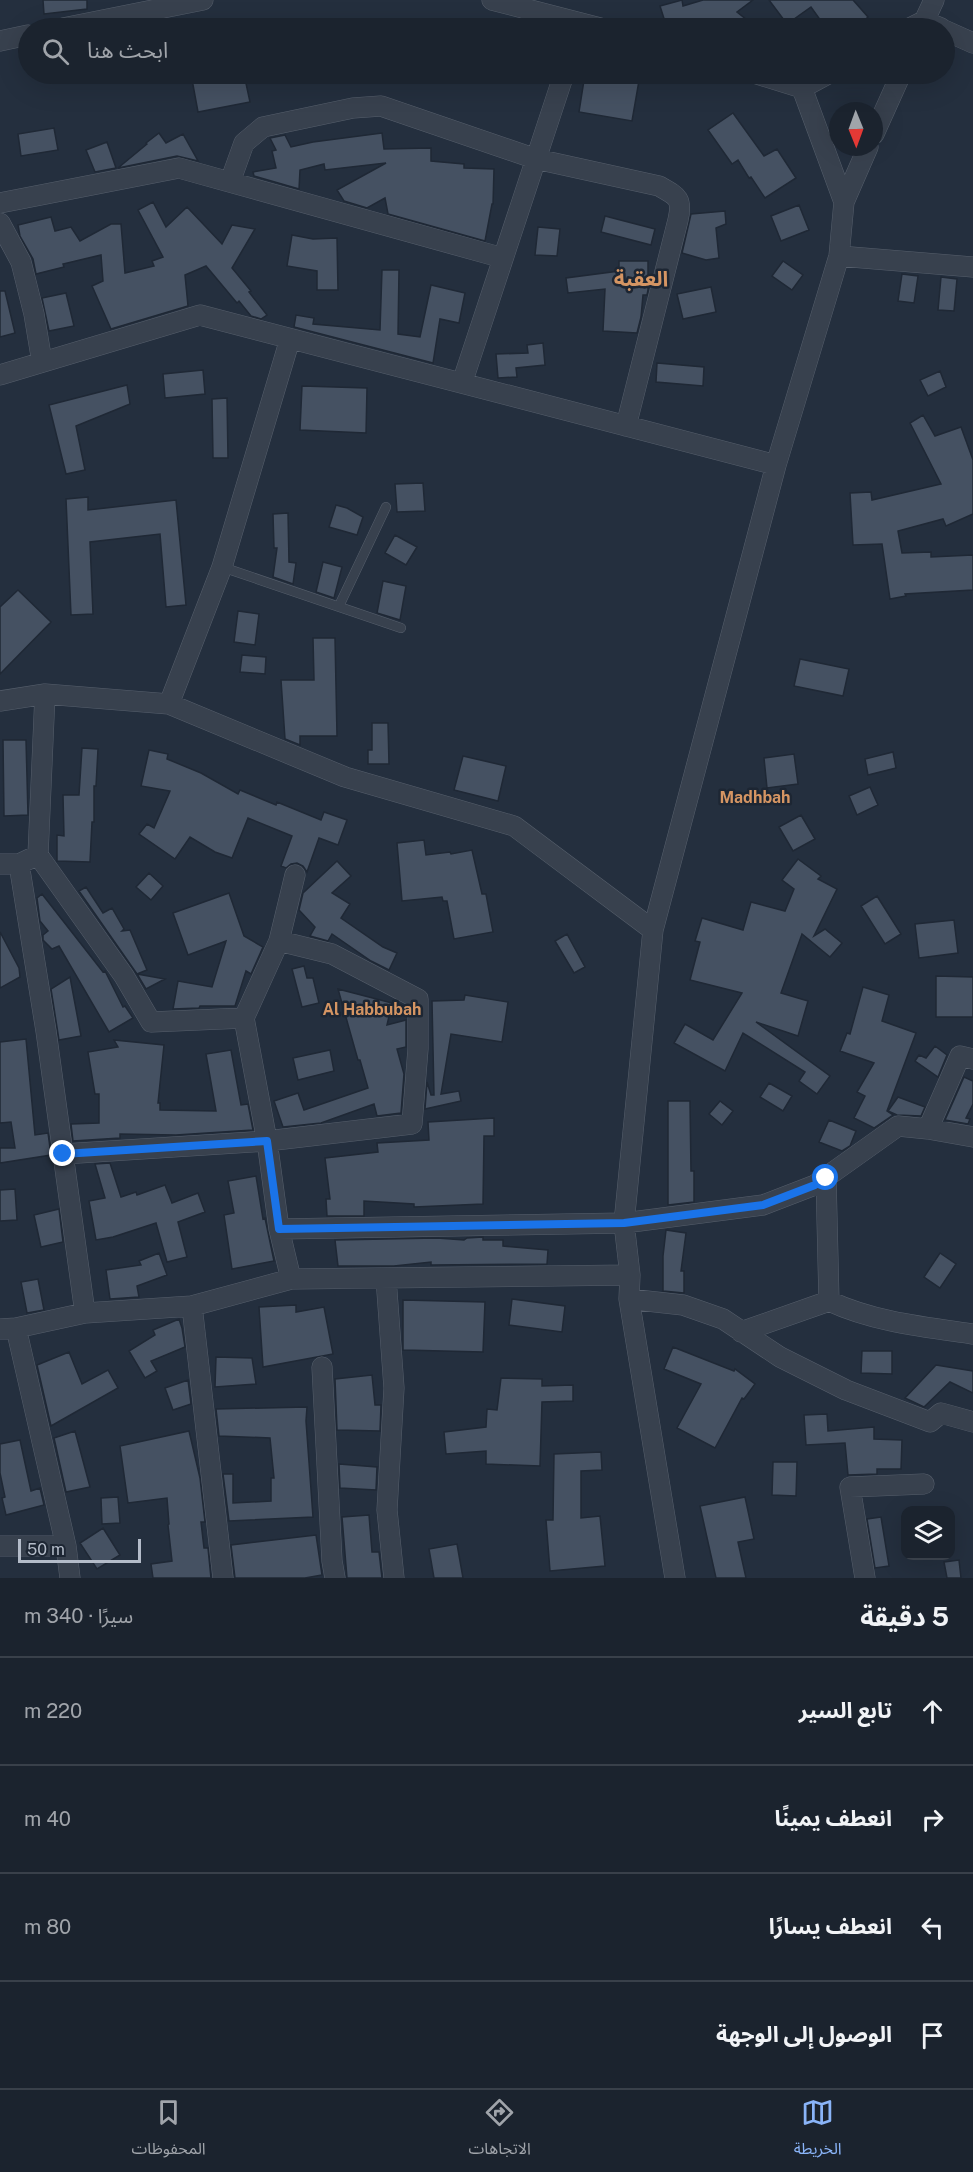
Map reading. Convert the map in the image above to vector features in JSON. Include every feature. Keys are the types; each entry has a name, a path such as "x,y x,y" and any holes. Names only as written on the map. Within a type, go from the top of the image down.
{"street":[{"path":"113,18 203,0"},
{"path":"492,0 553,18"},
{"path":"930,18 934,0"},
{"path":"955,37 973,43"},
{"path":"0,41 18,38"},
{"path":"462,383 561,84"},
{"path":"789,84 802,88 809,84"},
{"path":"883,114 896,84"},
{"path":"802,88 844,202"},
{"path":"230,182 244,142 264,127 353,108 381,106 536,159 659,186 677,196 681,207 626,426"},
{"path":"675,1578 629,1299 630,1275 624,1223 653,930 776,465 839,256 844,202 864,156"},
{"path":"0,203 179,168 503,258"},
{"path":"0,223 21,262 34,314 42,362"},
{"path":"839,256 973,267"},
{"path":"0,375 200,315 776,465"},
{"path":"169,704 222,567 290,339"},
{"path":"0,701 45,694 169,704 345,777 514,826 653,930"},
{"path":"45,694 38,855 124,976 151,1022 244,1018"},
{"path":"38,855 9,864 63,1154 85,1313"},
{"path":"291,1279 279,1229 267,1141 244,1018 279,941 295,875"},
{"path":"63,1154 267,1141 412,1124 418,1049 418,999 332,954 279,941"},
{"path":"928,1129 960,1056 973,1059"},
{"path":"279,1229 624,1223 763,1205 815,1185 898,1126 973,1137"},
{"path":"826,1178 829,1301"},
{"path":"70,1578 66,1546 8,1328 85,1313 192,1306 291,1279 630,1275"},
{"path":"386,1278 394,1388 387,1510 394,1578"},
{"path":"629,1299 682,1305 723,1319 780,1357 846,1390 930,1422 941,1413 973,1422"},
{"path":"741,1332 829,1301 851,1312 973,1334"},
{"path":"192,1306 223,1578"},
{"path":"322,1367 332,1561 335,1578"},
{"path":"865,1578 850,1487 924,1484"},
{"path":"0,1543 66,1546"}],"lane":[{"path":"339,606 386,507"},
{"path":"222,567 400,628"}],"building":[{"path":"43,0 87,0 87,9 44,14"},
{"path":"682,0 683,6 703,0 753,0 737,12 744,18 664,18 660,6"},
{"path":"769,0 853,0 868,17 819,18 811,7 795,18 782,18"},
{"path":"193,84 246,84 250,102 198,112"},
{"path":"583,84 638,84 632,121 579,112"},
{"path":"733,113 764,156 777,149 796,178 765,198 738,160 732,164 708,130"},
{"path":"54,128 58,150 21,156 18,134"},
{"path":"159,133 166,143 183,134 198,161 177,156 118,168 146,143"},
{"path":"382,133 384,149 431,148 431,161 464,164 464,168 494,169 493,204 485,241 388,214 385,198 367,208 344,201 337,190 386,163 325,170 324,164 300,170 299,189 254,176 253,172 276,168 272,151 276,150 270,138 285,135 291,147"},
{"path":"107,142 116,168 95,172 86,150"},
{"path":"153,202 166,227 187,207 222,244 232,225 255,229 232,268 267,315 261,319 251,316 206,266 185,275 188,306 111,329 92,286 103,281 101,255 63,264 64,267 36,274 33,259 20,236 18,225 51,217 55,231 71,227 80,241 111,224 121,224 125,273 154,266 152,261 163,257 138,210"},
{"path":"799,205 809,230 781,241 771,216"},
{"path":"725,211 726,224 716,228 719,258 706,260 682,253 691,214"},
{"path":"605,216 655,229 651,245 601,232"},
{"path":"538,227 560,229 557,256 535,255"},
{"path":"292,235 313,239 337,238 338,290 317,290 317,271 287,266"},
{"path":"619,261 648,261 648,290 647,295 643,295 637,333 603,331 605,289 568,293 566,278 619,271"},
{"path":"783,261 803,275 792,290 772,276"},
{"path":"382,270 399,270 398,334 420,337 431,285 465,293 459,323 440,319 433,363 294,327 296,315 314,318 313,324 380,330"},
{"path":"902,274 918,276 914,303 898,301"},
{"path":"941,277 957,279 954,311 938,310"},
{"path":"711,287 716,312 683,319 677,294"},
{"path":"0,291 5,291 15,333 0,337"},
{"path":"66,293 74,326 49,331 42,298"},
{"path":"543,343 545,365 516,368 517,377 498,378 496,354 528,353 527,345"},
{"path":"657,363 704,367 703,386 656,382"},
{"path":"203,370 205,394 165,398 163,374"},
{"path":"940,371 946,387 928,396 920,380"},
{"path":"127,385 130,404 76,426 85,470 66,474 49,405"},
{"path":"302,386 367,388 366,433 300,430"},
{"path":"227,398 228,458 213,458 212,399"},
{"path":"923,415 935,436 961,427 973,460 973,514 946,526 943,519 898,531 902,553 931,552 931,557 973,555 973,590 905,594 906,596 890,599 882,544 853,545 850,493 871,492 872,500 941,484 910,423"},
{"path":"423,483 425,511 397,512 395,484"},
{"path":"88,497 88,510 176,500 186,605 166,607 160,534 90,542 93,614 71,615 66,499"},
{"path":"336,505 363,517 357,535 329,527"},
{"path":"288,513 289,562 296,563 293,584 273,577 277,548 274,548 273,514"},
{"path":"395,535 417,547 406,565 385,553"},
{"path":"323,562 342,567 334,598 316,592"},
{"path":"383,581 406,586 400,620 377,613"},
{"path":"18,590 51,622 0,674 0,607"},
{"path":"238,611 259,614 255,645 234,642"},
{"path":"313,638 335,638 337,736 300,736 300,745 285,739 281,680 314,680"},
{"path":"242,655 266,657 265,674 240,672"},
{"path":"800,659 849,669 843,696 794,686"},
{"path":"372,723 388,723 389,764 368,764 368,750 372,750"},
{"path":"3,740 26,740 28,815 4,816"},
{"path":"82,748 98,749 90,862 57,861 57,835 64,836 63,795 79,795"},
{"path":"149,750 168,754 167,759 201,773 238,794 240,790 321,820 324,812 347,820 338,845 319,838 307,872 297,863 286,868 281,866 292,836 248,818 232,858 215,852 190,837 175,859 139,834 147,824 154,828 170,791 141,786"},
{"path":"893,752 896,768 868,775 865,759"},
{"path":"794,754 798,784 767,788 764,758"},
{"path":"463,756 506,766 498,801 454,790"},
{"path":"870,787 878,805 857,815 849,796"},
{"path":"801,815 815,839 793,851 779,827"},
{"path":"424,840 426,855 472,850 482,894 486,894 493,932 454,939 447,901 443,901 442,897 402,901 397,843"},
{"path":"798,859 821,876 818,879 837,889 814,936 825,929 842,943 830,957 802,934 781,993 808,1001 798,1036 756,1022 830,1076 817,1094 799,1081 805,1072 743,1033 725,1071 674,1043 685,1024 713,1040 742,993 690,980 700,942 695,941 702,918 743,930 751,902 785,911 794,889 782,880"},
{"path":"337,861 351,876 332,893 350,904 341,918 383,947 397,953 389,970 371,961 332,934 328,941 310,936 315,927 299,910 303,893"},
{"path":"149,873 163,886 151,900 136,887"},
{"path":"86,887 103,913 112,908 124,929 122,931 130,930 147,970 137,974 79,891"},
{"path":"229,893 244,936 263,947 251,974 246,971 235,1006 173,1009 178,981 212,987 226,941 188,955 173,913"},
{"path":"42,894 103,972 105,971 123,1007 125,1006 133,1018 109,1032 59,946 52,949 43,940 43,935 48,931 40,921 37,898"},
{"path":"877,896 901,934 885,944 861,906"},
{"path":"954,920 958,953 919,958 915,924"},
{"path":"0,932 19,968 20,977 0,988"},
{"path":"567,934 585,967 574,973 555,941"},
{"path":"304,966 307,978 313,978 319,1003 302,1007 292,969"},
{"path":"137,974 165,979 146,989"},
{"path":"936,976 973,977 973,1017 936,1017"},
{"path":"70,977 81,1036 59,1040 51,989"},
{"path":"863,987 889,995 882,1021 916,1033 887,1111 893,1115 874,1128 854,1118 865,1096 857,1092 874,1063 840,1051 847,1033 850,1034"},
{"path":"338,989 392,1003 387,1025 406,1020 406,1047 397,1049 404,1074 401,1113 377,1116 374,1104 321,1123 283,1127 274,1101 298,1093 304,1110 368,1088"},
{"path":"465,995 508,1002 502,1042 451,1034 441,1094 459,1091 461,1101 425,1109 427,1082 431,1095 434,1095 432,1001 464,1000"},
{"path":"26,1039 35,1135 48,1133 51,1155 0,1163 0,1148 15,1148 11,1122 0,1123 0,1042"},
{"path":"114,1040 164,1045 158,1103 160,1103 160,1110 216,1111 206,1054 231,1050 241,1105 248,1104 253,1130 176,1135 120,1134 120,1138 73,1141 71,1124 99,1123 99,1094 95,1094 88,1052 118,1047"},
{"path":"935,1046 947,1055 938,1077 915,1061 919,1055 926,1058"},
{"path":"330,1050 334,1071 298,1080 293,1058"},
{"path":"964,1077 973,1081 973,1104 966,1118 970,1119 968,1124 945,1120"},
{"path":"769,1083 792,1096 783,1111 760,1097"},
{"path":"898,1097 925,1107 921,1116 897,1115 888,1111"},
{"path":"668,1101 690,1101 694,1202 668,1205"},
{"path":"720,1101 733,1111 722,1125 709,1114"},
{"path":"494,1118 494,1136 484,1136 483,1204 414,1207 414,1204 364,1201 364,1216 327,1216 326,1199 330,1199 325,1158 378,1152 377,1143 429,1140 428,1122"},
{"path":"829,1120 856,1131 850,1146 842,1151 819,1142"},
{"path":"110,1163 121,1197 136,1192 137,1195 165,1185 172,1203 198,1193 205,1212 178,1222 187,1257 167,1262 156,1223 96,1240 89,1201 105,1198 95,1164"},
{"path":"256,1176 263,1219 265,1218 274,1261 232,1269 224,1215 234,1213 228,1181"},
{"path":"15,1189 17,1220 0,1221 0,1190"},
{"path":"59,1209 63,1242 41,1247 34,1215"},
{"path":"666,1230 686,1233 681,1271 684,1271 684,1293 663,1291"},
{"path":"483,1237 483,1240 503,1240 503,1246 548,1250 547,1264 431,1265 431,1262 394,1266 338,1266 335,1240 437,1238 464,1240"},
{"path":"159,1253 167,1275 137,1286 139,1297 110,1299 106,1270 141,1265 139,1261"},
{"path":"940,1253 956,1264 940,1288 924,1277"},
{"path":"38,1279 44,1310 27,1313 21,1282"},
{"path":"512,1299 565,1306 562,1332 509,1325"},
{"path":"403,1300 485,1302 483,1352 403,1350"},
{"path":"296,1305 296,1312 324,1307 333,1354 263,1367 259,1307"},
{"path":"179,1319 185,1347 151,1361 157,1371 145,1378 129,1351 155,1335 153,1330"},
{"path":"673,1347 734,1371 735,1369 755,1384 744,1399 742,1398 715,1448 677,1428 701,1384 664,1369"},
{"path":"862,1351 892,1351 892,1374 861,1373"},
{"path":"69,1352 82,1384 108,1370 118,1388 51,1426 37,1365"},
{"path":"216,1357 252,1358 256,1384 215,1387"},
{"path":"936,1365 973,1371 973,1393 950,1382 924,1407 905,1398"},
{"path":"372,1375 375,1405 381,1405 380,1431 337,1430 335,1379"},
{"path":"501,1378 542,1379 542,1386 573,1385 573,1401 542,1402 540,1466 486,1464 486,1451 446,1454 444,1432 486,1427 487,1409 497,1410"},
{"path":"188,1380 191,1404 173,1410 165,1388"},
{"path":"307,1407 313,1517 229,1521 223,1474 233,1474 233,1503 271,1501 271,1478 274,1478 270,1438 219,1436 216,1409"},
{"path":"827,1414 828,1431 874,1427 874,1439 902,1440 901,1469 877,1469 877,1474 848,1475 845,1443 806,1445 804,1415"},
{"path":"75,1431 90,1487 66,1492 54,1438"},
{"path":"189,1431 200,1478 205,1522 201,1522 204,1548 208,1548 211,1578 153,1578 151,1564 172,1561 167,1498 128,1503 120,1446"},
{"path":"20,1440 31,1491 40,1488 44,1505 6,1515 2,1498 5,1497 0,1473 0,1444"},
{"path":"601,1452 602,1470 581,1471 581,1518 600,1516 605,1566 550,1571 546,1520 553,1520 554,1454"},
{"path":"773,1462 797,1462 796,1496 772,1495"},
{"path":"339,1464 377,1467 376,1490 340,1488"},
{"path":"118,1497 120,1523 102,1524 101,1498"},
{"path":"745,1497 754,1539 738,1542 746,1578 716,1578 700,1506"},
{"path":"369,1515 372,1552 379,1552 382,1578 347,1578 342,1517"},
{"path":"881,1517 889,1566 875,1568 867,1519"},
{"path":"103,1528 120,1555 97,1569 80,1543"},
{"path":"316,1535 322,1575 305,1578 235,1578 231,1545"},
{"path":"457,1544 463,1578 434,1578 429,1549"},
{"path":"959,1560 961,1578 947,1578 944,1562"}],"district":[{"name":"العقبة","path":"641,279"},
{"name":"Madhbah","path":"755,797"},
{"name":"Al Habbubah","path":"372,1009"}],"route":[{"path":"63,1154 267,1141 279,1229 624,1223 763,1205 815,1185 826,1178"}]}
